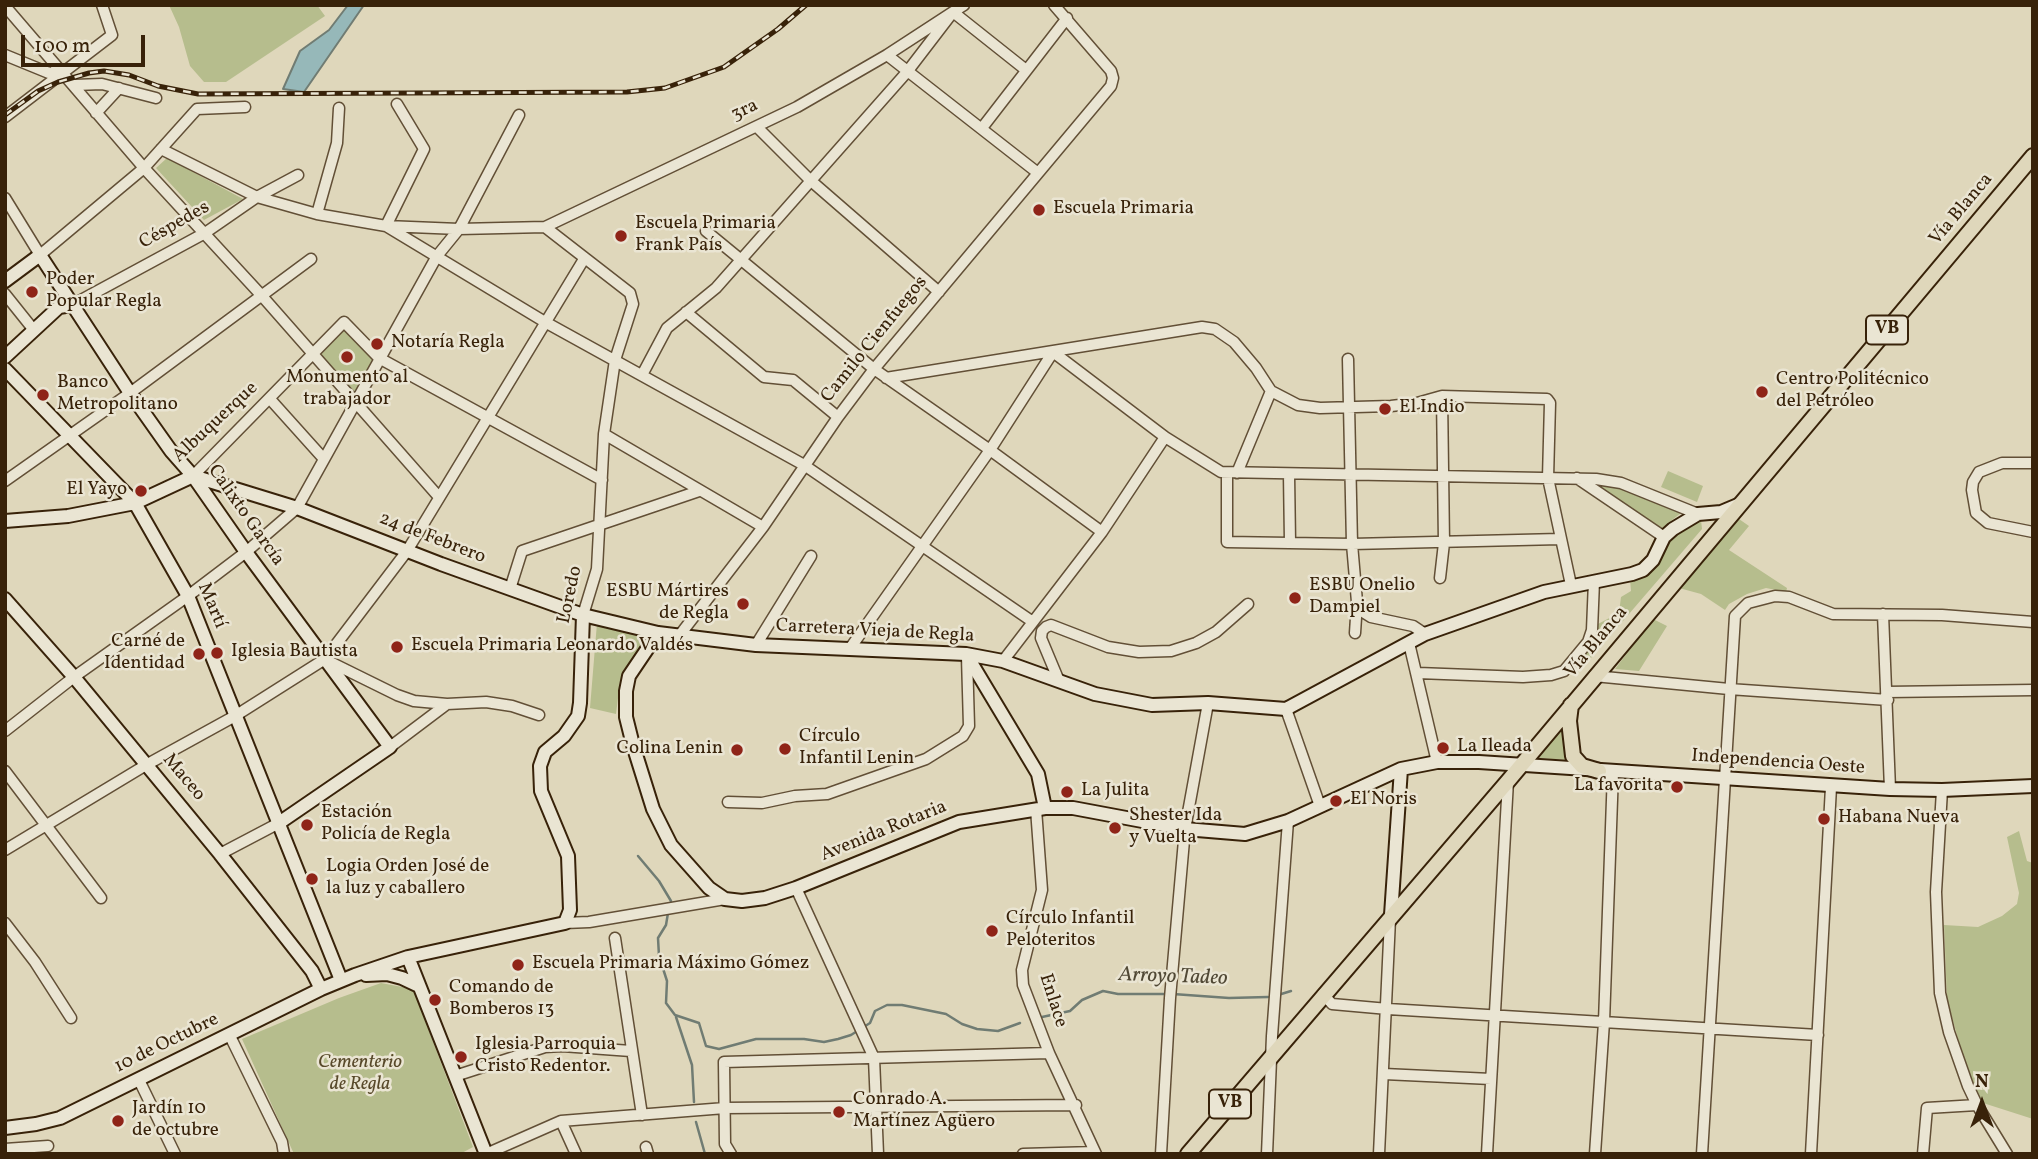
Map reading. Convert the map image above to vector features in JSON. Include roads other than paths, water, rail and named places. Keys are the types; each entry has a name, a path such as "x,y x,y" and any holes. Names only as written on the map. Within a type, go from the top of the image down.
{"main road":[{"name":"Vía Blanca","path":"1188,1154 1508,780 2033,156"},
{"path":"5,281 40,255"},
{"name":"Calixto García","path":"40,255 130,393 390,747"},
{"name":"Céspedes","path":"5,357 59,307 72,305"},
{"name":"Martí","path":"5,369 135,503 188,596 341,980"},
{"name":"Albuquerque","path":"5,521 68,516 135,503 193,476"},
{"name":"24 de Febrero","path":"193,476 297,508 583,615 658,633"},
{"path":"1286,709 1425,634 1544,592 1643,570 1653,560 1664,537 1699,514 1721,512 1741,504"},
{"path":"1699,514 1718,528"},
{"name":"Maceo","path":"5,599 74,677 220,854 312,971 321,989"},
{"name":"Loredo","path":"565,923 570,910 568,856 541,791 540,766 550,746 564,736 578,716 583,615"},
{"path":"658,633 629,676 626,717 633,745 653,809 671,845 694,873 725,899"},
{"name":"Carretera Vieja de Regla","path":"658,633 756,645 966,654 1003,661 1095,694 1152,705 1208,703 1286,709"},
{"path":"650,648 679,636"},
{"name":"Enlace","path":"966,654 1038,774 1040,809"},
{"path":"1571,704 1569,721 1573,756 1583,766 1606,772"},
{"path":"279,823 390,747"},
{"name":"Avenida Rotaria","path":"725,899 742,901 765,898 796,888 959,822 1040,809 1073,808 1185,829 1245,834 1288,821 1401,769 1437,762 1520,765"},
{"name":"Independencia Oeste","path":"1520,765 1831,787 1942,790 2033,786"},
{"path":"1391,915 1401,769"},
{"path":"1038,774 1057,800 1073,808"},
{"name":"Avenida Rotaria","path":"341,980 408,957 565,923"},
{"path":"408,957 486,1154"},
{"path":"332,958 359,974 387,974 419,986"},
{"name":"10 de Octubre","path":"5,1128 60,1118 341,980"}],"street":[{"path":"5,117 112,35 102,5"},
{"name":"3ra","path":"545,227 797,107 887,55 964,5"},
{"path":"982,128 1067,18 1054,5"},
{"path":"5,6 64,71 144,168 262,296 438,496"},
{"path":"642,375 667,328 716,288 907,72 953,12 1026,70"},
{"name":"Camilo Cienfuegos","path":"679,636 762,527 874,369 1111,86 1111,71 1067,18"},
{"path":"5,55 49,73 64,71"},
{"path":"887,55 1038,173"},
{"path":"75,85 94,83 156,98"},
{"path":"96,113 119,88"},
{"path":"386,226 424,149 397,104"},
{"path":"40,255 144,168 197,109 245,107"},
{"path":"317,214 337,143 339,108"},
{"path":"5,731 74,677 246,552 297,508 437,256 459,229 519,115"},
{"path":"757,127 810,180 939,292"},
{"path":"5,850 146,765 235,716 325,659 407,551 584,259 545,227 459,229 386,226 317,214 257,197 161,149"},
{"name":"Céspedes","path":"72,305 205,233 257,197 298,175"},
{"name":"Calixto García","path":"5,198 40,255"},
{"path":"386,226 545,322 804,465 1033,622"},
{"path":"706,231 874,369 1102,532"},
{"path":"5,481 130,393 311,259"},
{"name":"Loredo","path":"583,615 597,569 604,434 615,360 633,304 629,293 584,259"},
{"path":"5,294 33,329"},
{"path":"686,313 764,377 793,380 838,417"},
{"name":"Albuquerque","path":"193,476 344,322 379,358"},
{"path":"886,378 1202,327 1215,329 1234,342 1271,391 1298,405 1349,408 1404,405 1442,396 1548,399 1548,478 1572,585"},
{"path":"1053,352 1165,437 1210,467 1232,473 1577,478 1621,484 1699,514"},
{"path":"851,648 990,450 1053,352"},
{"path":"379,358 602,480"},
{"path":"1348,359 1352,544 1357,602 1355,633"},
{"path":"1271,391 1232,473 1227,542 1352,544 1560,539"},
{"path":"1440,578 1444,543 1442,396"},
{"path":"270,399 323,458"},
{"path":"604,434 762,527"},
{"path":"1003,661 1102,532 1165,437"},
{"path":"2033,463 2002,463 1979,472 1973,482 1976,513 1988,523 2033,532"},
{"path":"1289,474 1290,542"},
{"path":"1577,478 1664,537"},
{"path":"510,589 522,551 699,491"},
{"path":"756,645 811,556"},
{"path":"1418,673 1523,677 1564,671 1588,642 1592,631 1594,581"},
{"path":"1702,1154 1735,616 1748,603 1775,596 1789,597 1833,614 1942,615 2033,622"},
{"path":"1357,602 1363,612 1371,617 1413,626 1425,634"},
{"path":"1059,681 1041,638 1046,627 1051,625 1108,647 1139,652 1171,651 1196,643 1216,632 1248,604"},
{"path":"1883,614 1890,789"},
{"path":"1409,643 1437,762"},
{"path":"728,802 762,803 839,792 926,759 944,748 962,736 969,726 966,654"},
{"path":"325,659 414,701 447,704 486,702 512,706 539,715"},
{"path":"1594,676 1729,689 1888,696 2033,690"},
{"path":"1161,1154 1170,996 1185,829 1208,703"},
{"path":"390,747 447,704"},
{"path":"1286,709 1320,806"},
{"path":"5,771 101,898"},
{"path":"1595,1154 1604,1022 1606,772"},
{"path":"1487,1154 1508,780"},
{"path":"1811,1154 1831,787"},
{"path":"1942,790 1936,892 1940,992 1949,1032 1977,1105 2007,1154"},
{"name":"Enlace","path":"1040,809 1042,890 1022,970 1023,985 1049,1053 1076,1105 1096,1153"},
{"path":"1268,1154 1288,821"},
{"path":"220,854 279,823"},
{"path":"796,888 874,1058 878,1154"},
{"name":"Avenida Rotaria","path":"565,923 725,899"},
{"path":"1379,1154 1391,915"},
{"path":"5,923 35,962 71,1018"},
{"path":"615,938 642,1115"},
{"path":"1323,994 1332,1004 1388,1009 1818,1035"},
{"path":"229,1034 282,1142 284,1154"},
{"path":"454,1076 545,1047 631,1051"},
{"path":"731,1154 725,1144 724,1062 1049,1053"},
{"path":"1384,1073 1491,1079"},
{"path":"139,1080 175,1154"},
{"path":"486,1154 561,1121 725,1108 1076,1105"},
{"path":"1923,1154 1927,1108 1977,1105"},
{"path":"561,1121 576,1154"},
{"path":"5,1149 32,1150 48,1146"},
{"path":"1023,1154 1096,1153"}],"water":[{"path":"348,5 364,5 304,92 283,89 300,51 329,30"}],"waterway":[{"name":"Arroyo Tadeo","path":"638,856 659,881 671,901 670,907"},
{"name":"Arroyo Tadeo","path":"668,913 666,925 658,938 659,956 667,981 666,1003 675,1015 699,1023 706,1046 719,1049 756,1039 804,1039 824,1042 838,1039 851,1035 870,1023 875,1011 887,1005 902,1005 946,1014 977,1029 998,1031 1020,1023"},
{"name":"Arroyo Tadeo","path":"1042,1017 1070,1011 1082,1000 1103,991 1118,994 1167,994"},
{"name":"Arroyo Tadeo","path":"1278,995 1291,991"},
{"name":"Arroyo Tadeo","path":"1173,994 1229,998 1268,997"},
{"path":"676,1017 692,1065 694,1102"},
{"path":"696,1122 705,1154"}],"railway":[{"path":"5,115 38,91 58,82 104,71 198,94 627,92 665,88 724,67 778,29 806,5"}],"place":[{"name":"Escuela Primaria","path":"1039,210"},
{"name":"Escuela Primaria Frank País","path":"621,236"},
{"name":"Poder Popular Regla","path":"32,292"},
{"name":"Notaría Regla","path":"377,344"},
{"name":"Monumento al trabajador","path":"347,357"},
{"name":"Centro Politécnico del Petróleo","path":"1762,392"},
{"name":"Banco Metropolitano","path":"43,395"},
{"name":"El Indio","path":"1385,409"},
{"name":"El Yayo","path":"141,491"},
{"name":"ESBU Onelio Dampiel","path":"1295,598"},
{"name":"ESBU Mártires de Regla","path":"743,604"},
{"name":"Escuela Primaria Leonardo Valdés","path":"397,647"},
{"name":"Iglesia Bautista","path":"217,653"},
{"name":"Carné de Identidad","path":"199,654"},
{"name":"La Ileada","path":"1443,748"},
{"name":"Círculo Infantil Lenin","path":"785,749"},
{"name":"Colina Lenin","path":"737,750"},
{"name":"La favorita","path":"1677,787"},
{"name":"La Julita","path":"1067,792"},
{"name":"El Noris","path":"1336,801"},
{"name":"Habana Nueva","path":"1824,819"},
{"name":"Estación Policía de Regla","path":"307,825"},
{"name":"Shester Ida y Vuelta","path":"1115,828"},
{"name":"Logia Orden José de la luz y caballero","path":"312,879"},
{"name":"Círculo Infantil Peloteritos","path":"992,931"},
{"name":"Escuela Primaria Máximo Gómez","path":"518,965"},
{"name":"Comando de Bomberos 13","path":"435,1000"},
{"name":"Iglesia Parroquia Cristo Redentor.","path":"461,1057"},
{"name":"Conrado A. Martínez Agüero","path":"839,1112"},
{"name":"Jardín 10 de octubre","path":"118,1121"}],"park label":[{"name":"Cementerio de Regla","path":"360,1075"}]}
